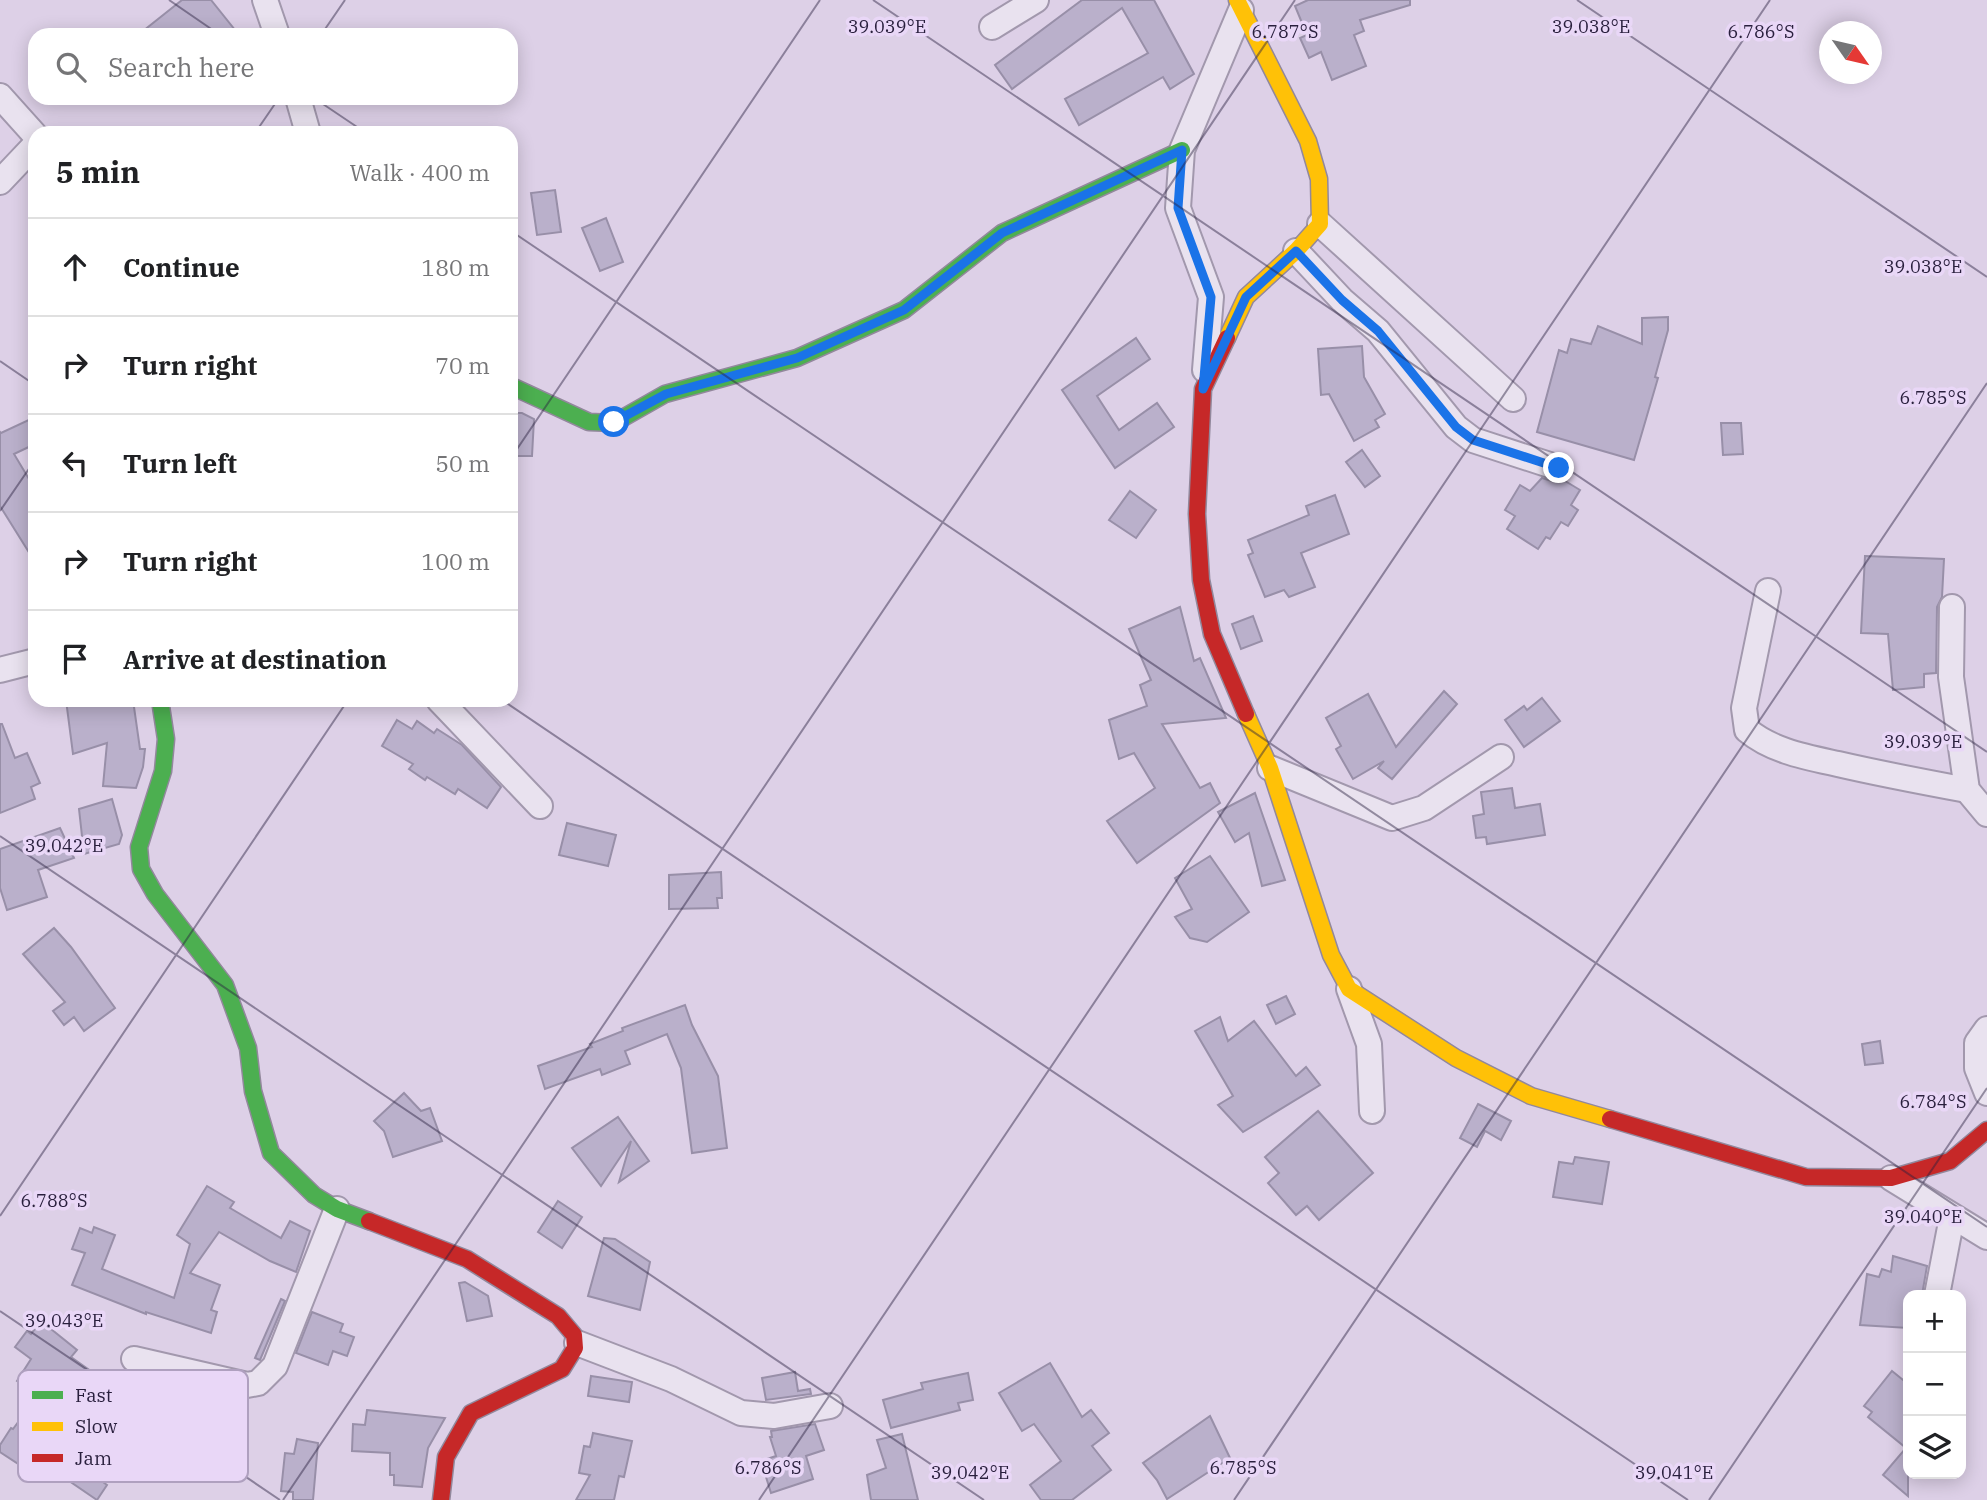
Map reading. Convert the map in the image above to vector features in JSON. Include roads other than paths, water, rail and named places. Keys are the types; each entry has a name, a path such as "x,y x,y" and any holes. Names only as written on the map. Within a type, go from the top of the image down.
{"street":[{"path":"265,0 275,28"},
{"path":"992,27 1036,0"},
{"path":"1239,5 1182,150 1178,208 1211,297 1197,514 1201,580 1212,634 1270,768 1331,955 1349,989 1369,1044 1372,1111"},
{"path":"1203,389 1246,297 1296,251 1320,223 1319,179 1308,141 1239,5"},
{"path":"0,96 28,127"},
{"path":"300,105 306,126"},
{"path":"518,389 589,422 614,422 666,394 797,358 904,310 1002,233 1182,150"},
{"path":"0,182 28,152"},
{"path":"1320,223 1513,399"},
{"path":"1296,251 1342,300 1378,331 1456,427 1473,440 1559,468"},
{"path":"1768,591 1744,708 1747,730 1760,741 1797,755 1895,778 1967,789"},
{"path":"1952,607 1951,677 1967,789 1987,814"},
{"path":"0,670 28,663"},
{"path":"161,707 166,739 163,771 139,847 141,869 155,894 225,985 248,1048 253,1091 271,1153 314,1195 337,1209 467,1259 558,1316 569,1325 577,1343 574,1357 562,1369 471,1413 446,1457 441,1500"},
{"path":"446,707 540,806"},
{"path":"1270,768 1392,818 1424,808 1501,757"},
{"path":"1349,989 1456,1058 1531,1096 1807,1177 1891,1178 1950,1161 1987,1130"},
{"path":"1987,1029 1977,1044 1977,1068 1987,1093"},
{"path":"1891,1178 1987,1237"},
{"path":"248,1385 258,1383 275,1366 337,1209"},
{"path":"1938,1290 1952,1217"},
{"path":"577,1343 671,1379 741,1413 774,1416 830,1406"},
{"path":"134,1359 182,1370"}]}
